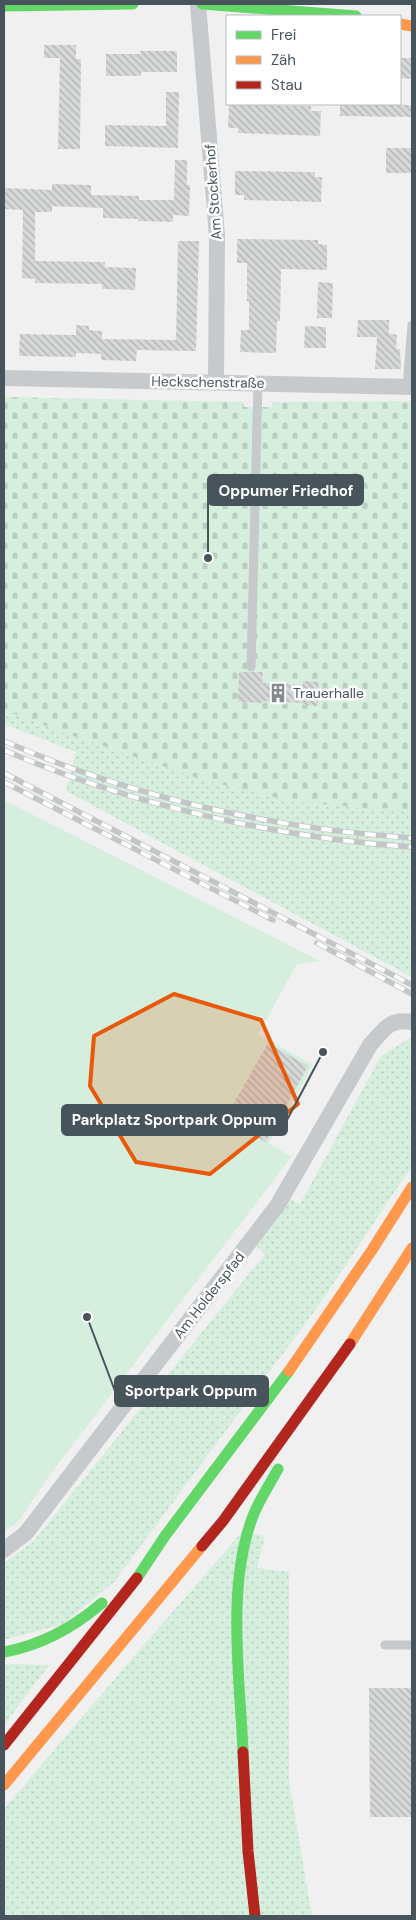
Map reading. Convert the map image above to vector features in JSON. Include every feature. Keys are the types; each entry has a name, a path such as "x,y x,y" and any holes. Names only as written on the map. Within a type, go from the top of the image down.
{"main road":[{"path":"4,6 133,4"},
{"path":"200,4 287,7 348,15"},
{"path":"4,1745 144,1569 165,1536 295,1362 372,1250 412,1187"},
{"path":"4,1785 223,1520 351,1343 412,1248"},
{"path":"345,1371 351,1343"},
{"path":"256,1916 248,1851 238,1633 240,1564 253,1516 274,1475 285,1459"},
{"path":"4,1652 24,1649 53,1638 85,1619 165,1536"}],"street":[{"name":"Am Stockerhof","path":"200,4 217,236 216,381"},
{"name":"Heckschenstraße","path":"4,376 410,386"},
{"name":"Am Holderspfad","path":"4,1550 26,1533 277,1206 370,1045 390,1023 403,1020 412,1022"}],"lane":[{"path":"410,386 412,325"},
{"path":"251,667 258,383"},
{"path":"385,1645 412,1645"}],"highlighted area":[{"path":"174,994 261,1020 298,1104 210,1174 136,1162 90,1086 94,1036"}],"green space":[{"path":"4,397 243,402 244,407 272,407 272,402 412,401 412,809 362,808 290,801 203,780 62,732 4,710"},
{"path":"4,710 62,732 290,801 362,808 412,809 412,977 66,791 76,752 4,724"},
{"path":"4,800 320,961 297,964 258,1034 313,1065 269,1143 291,1157 49,1476 18,1522 4,1531"},
{"path":"410,1038 412,1040 412,1166 321,1302 114,1582 63,1624 4,1640 4,1563 33,1542 265,1254 255,1245 289,1198 300,1204 381,1056"},
{"path":"243,1531 265,1536 257,1568 289,1572 289,1781 312,1916 4,1916 4,1809"},
{"path":"4,1664 49,1665 4,1725"}],"building":[{"path":"44,45 76,45 76,59 81,59 80,149 58,149 60,58 44,58"},
{"path":"140,51 177,51 177,72 141,72 141,76 106,76 106,54 141,54"},
{"path":"401,58 412,58 412,79 401,78"},
{"path":"166,92 179,92 178,148 105,146 105,125 166,126"},
{"path":"229,105 311,106 311,111 321,111 320,136 238,133 238,128 228,128"},
{"path":"340,105 412,105 412,117 340,116"},
{"path":"386,148 412,148 412,173 386,173"},
{"path":"175,160 187,160 187,185 190,185 189,216 173,215 173,222 103,218 103,208 52,206 52,212 35,212 35,261 105,262 105,267 136,268 135,290 102,289 102,284 35,283 35,279 22,278 23,210 4,209 4,188 52,190 52,184 91,185 91,195 139,196 139,200 174,200"},
{"path":"235,171 315,172 315,177 322,177 321,202 244,200 244,195 235,195"},
{"path":"237,239 318,240 318,244 327,245 327,270 281,269 280,321 277,321 276,353 240,352 241,330 249,330 249,301 247,301 247,263 237,263"},
{"path":"178,241 199,241 196,351 137,350 136,361 101,360 101,354 76,353 76,357 19,356 20,334 76,335 76,325 89,326 89,330 102,331 102,339 176,340"},
{"path":"318,282 333,283 332,318 317,318"},
{"path":"358,320 389,320 389,333 397,335 396,349 400,349 401,369 375,369 377,337 357,337"},
{"path":"305,326 326,327 326,348 304,348"},
{"name":"Trauerhalle","path":"239,672 263,672 262,683 304,685 304,681 319,682 318,706 303,705 303,703 238,702"},
{"path":"268,1043 308,1066 266,1142 225,1119"},
{"path":"369,1688 412,1688 412,1817 370,1817"}],"railway":[{"path":"4,741 102,779 204,807 308,827 412,838"},
{"path":"4,750 101,787 204,815 256,827 309,836 412,847"},
{"path":"4,773 412,985"},
{"path":"4,782 273,920"},
{"path":"317,943 412,994"}],"traffic: fast":[{"path":"4,6 133,4"},
{"path":"202,4 343,15"},
{"path":"137,1578 165,1536 289,1371"},
{"path":"243,1752 237,1632 240,1572 245,1543 253,1516 278,1469"},
{"path":"4,1652 44,1640 68,1628 102,1603"}],"traffic: slow":[{"path":"401,24 412,26"},
{"path":"289,1371 372,1250 412,1187"},
{"path":"350,1344 412,1248"},
{"path":"4,1785 202,1546"}],"traffic: jam":[{"path":"202,1546 223,1521 350,1344"},
{"path":"4,1745 137,1578"},
{"path":"243,1752 248,1851 255,1916"}],"place":[{"name":"Oppumer Friedhof","path":"208,558"},
{"name":"Trauerhalle","path":"278,693"},
{"name":"Parkplatz Sportpark Oppum","path":"323,1052"},
{"name":"Sportpark Oppum","path":"87,1317"}]}
